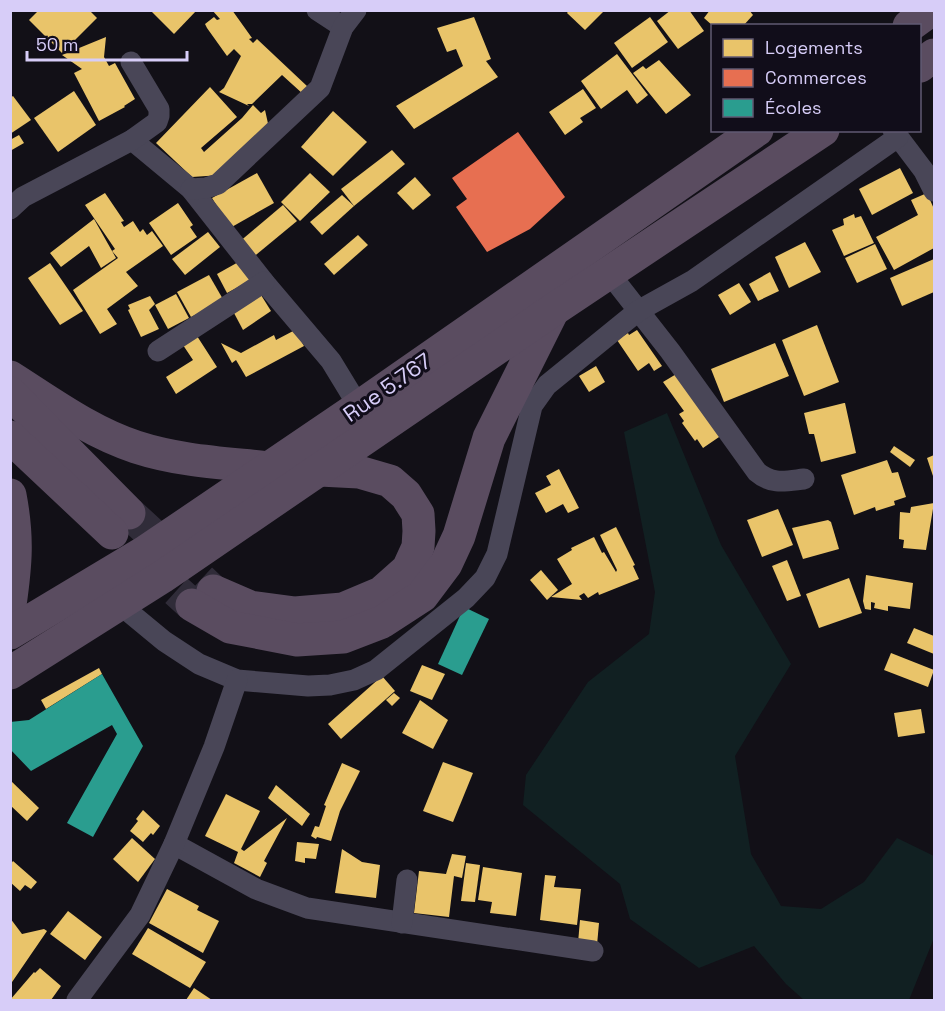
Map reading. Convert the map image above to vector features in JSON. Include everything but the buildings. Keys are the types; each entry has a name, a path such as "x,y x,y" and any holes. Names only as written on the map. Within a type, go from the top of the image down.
{"highway":[{"path":"912,24 931,10"},
{"path":"921,65 934,55"},
{"name":"Rue 5.767","path":"10,633 144,552 269,468 754,132"},
{"path":"10,673 162,576 820,132"},
{"path":"320,470 359,472 390,481 406,495 418,514 419,531 418,548 408,569 381,593 343,609 295,614 203,598 230,627 297,640 343,637 382,622 422,596 446,564 459,536 489,438 553,310"},
{"path":"10,377 86,426 136,447 194,461 269,468"},
{"path":"10,393 121,523 10,437"},
{"path":"10,495 16,527 16,560 10,605"}],"street":[{"path":"317,10 343,27"},
{"path":"191,189 218,184 320,88 343,27 356,10"},
{"path":"10,209 23,197 132,140 157,122 159,109 132,62"},
{"path":"118,603 164,641 199,664 237,680 308,686 330,685 354,680 376,669 466,598 485,578 497,554 532,406 547,385 638,310 692,281 895,134 924,171 934,191"},
{"path":"132,140 191,189 264,282 331,361 359,407"},
{"path":"609,273 765,480 775,482 804,479"},
{"path":"158,351 264,282"},
{"path":"77,1000 140,915 174,844 214,747 237,680"},
{"path":"174,844 256,889 307,908 593,951"},
{"path":"402,923 407,880"}],"shaded area":[{"path":"667,413 721,545 791,664 735,756 751,854 781,906 821,909 864,882 897,838 934,856 934,938 909,1000 804,1000 786,984 754,946 699,968 630,919 620,884 523,805 526,775 588,682 649,634 655,592 624,432"}],"tunnel":[{"path":"129,513 213,591"},
{"path":"140,558 192,605"}]}
